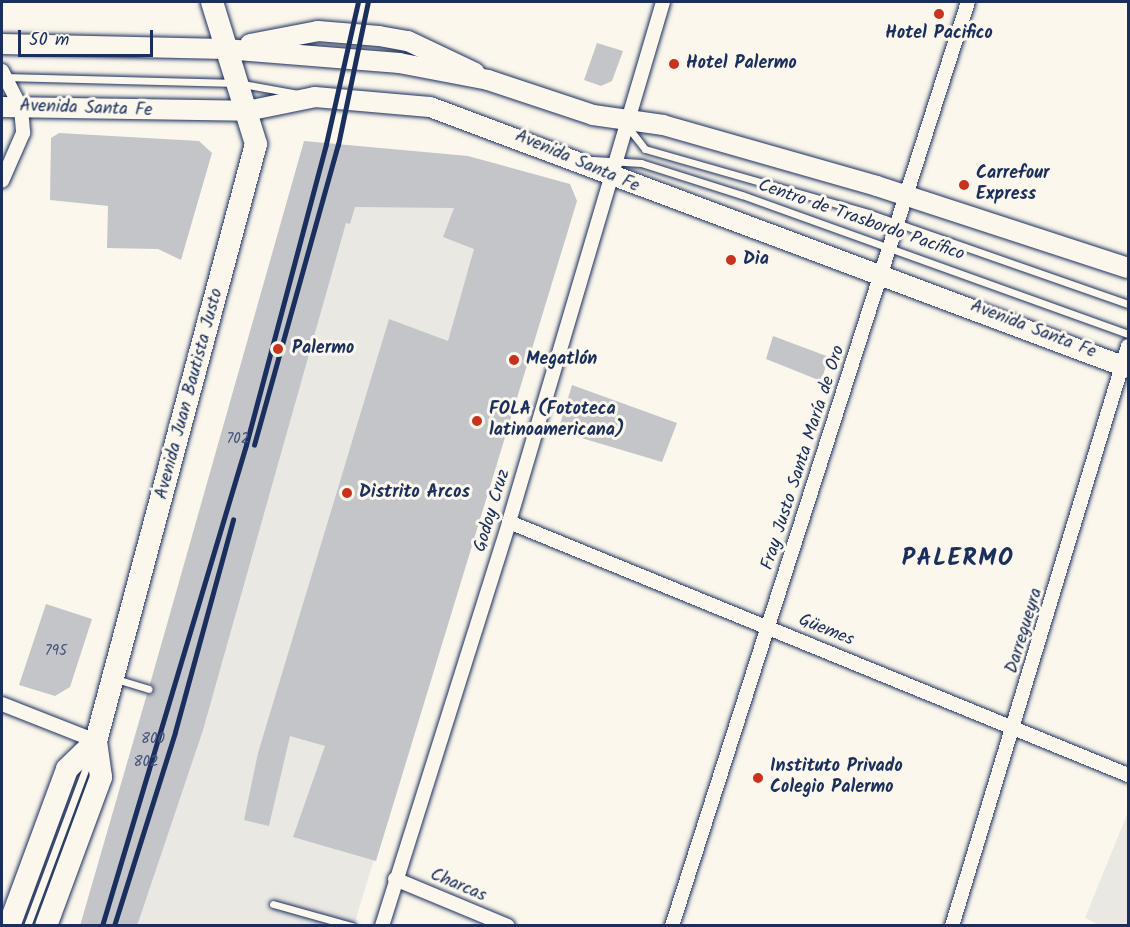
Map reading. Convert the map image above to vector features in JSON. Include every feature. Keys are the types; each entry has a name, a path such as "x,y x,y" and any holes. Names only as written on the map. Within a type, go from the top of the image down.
{"main road":[{"name":"Avenida Juan Bautista Justo","path":"46,926 101,777 96,741 256,144 212,2"},
{"path":"2,44 225,49 399,63 488,80 625,123 663,125 907,195 1128,268"},
{"name":"Avenida Santa Fe","path":"2,107 247,111 315,97 430,107 579,160 611,168 1126,367"},
{"path":"9,926 67,769 96,741"}],"street":[{"name":"Godoy Cruz","path":"382,926 509,522 611,168 663,2"},
{"name":"Fray Justo Santa María de Oro","path":"672,926 968,2"},
{"path":"2,181 22,133 21,108 3,75"},
{"name":"Darregueyra","path":"952,926 1126,367 1128,346"},
{"name":"Güemes","path":"509,522 1128,775"},
{"path":"2,704 96,741"},
{"name":"Charcas","path":"395,879 508,926"}],"lane":[{"path":"3,75 237,83 315,97"},
{"name":"Centro de Trasbordo Pacífico","path":"625,123 645,149 898,224 1128,304"},
{"name":"Centro de Trasbordo Pacífico","path":"611,168 641,163 891,246 1128,334"},
{"path":"113,678 148,689"},
{"path":"27,926 96,741"},
{"path":"273,904 352,926"}],"shaded area":[{"name":"Distrito Arcos","path":"455,194 568,228 354,925 80,926 279,239 355,207"},
{"path":"1128,812 1128,925 1100,925 1085,918"}],"building":[{"path":"597,43 623,51 612,81 601,86 584,80"},
{"path":"59,133 199,141 212,153 181,260 158,249 107,248 108,206 50,200 51,138"},
{"name":"Distrito Arcos","path":"304,141 468,156 570,184 577,201 376,861 293,837 325,746 290,736 269,826 244,820 258,753 389,319 448,341 474,249 443,237 454,208 355,207 350,224 346,223 203,730 137,926 80,926 147,694 153,690 150,684"},
{"path":"773,336 829,357 821,381 766,359"},
{"path":"572,385 677,423 662,462 558,431"},
{"path":"46,604 92,619 70,687 55,696 19,685"}],"railway":[{"path":"102,926 246,445 326,144 358,2"},
{"path":"254,445 338,145 368,2"},
{"path":"114,926 175,732 233,520"}],"place":[{"name":"Hotel Pacifico","path":"939,14"},
{"name":"Hotel Palermo","path":"674,64"},
{"name":"Carrefour Express","path":"964,185"},
{"name":"Dia","path":"731,260"},
{"name":"Palermo","path":"278,349"},
{"name":"Megatlón","path":"514,360"},
{"name":"FOLA (Fototeca latinoamericana)","path":"477,421"},
{"name":"Distrito Arcos","path":"347,493"},
{"name":"Instituto Privado Colegio Palermo","path":"758,778"}],"district":[{"name":"PALERMO","path":"958,559"}]}
